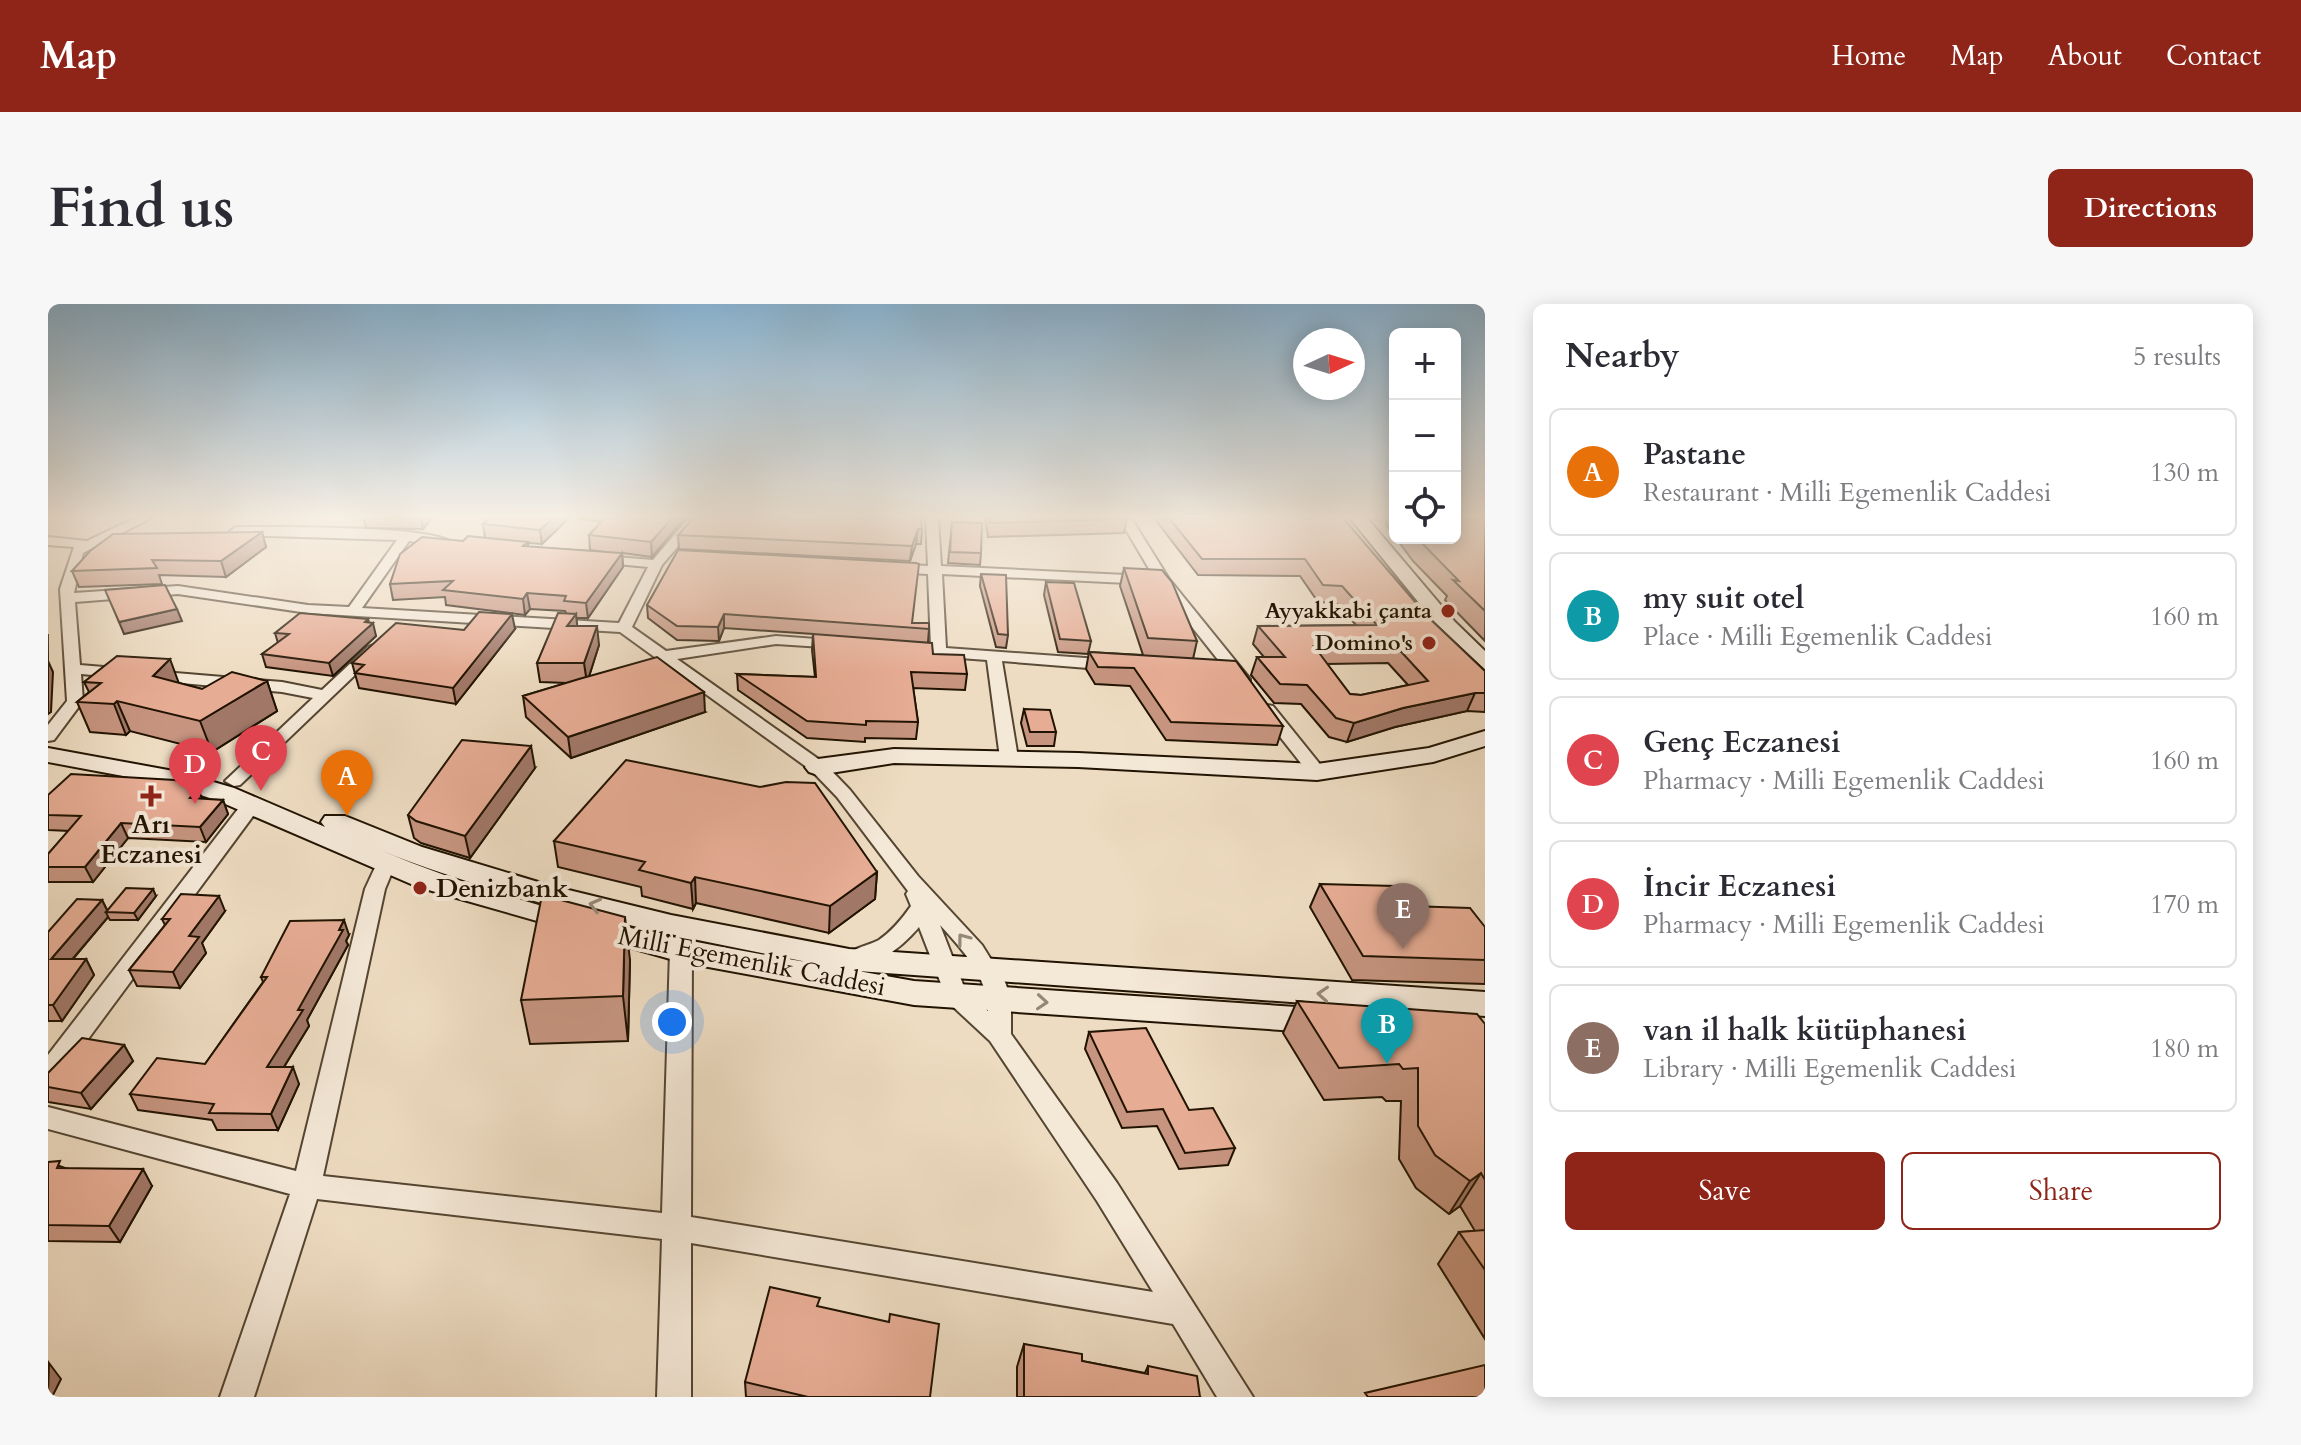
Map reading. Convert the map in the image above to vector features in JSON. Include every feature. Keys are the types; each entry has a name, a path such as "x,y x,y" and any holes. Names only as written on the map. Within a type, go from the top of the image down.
{"street":[{"path":"48,736 75,701 67,589 74,569"},
{"path":"353,611 383,569"},
{"path":"624,628 659,569"},
{"path":"916,569 1163,581"},
{"path":"1156,569 1317,772"},
{"path":"1382,569 1430,628 1485,682"},
{"path":"1401,569 1448,626 1485,663"},
{"path":"936,570 939,651"},
{"path":"68,598 178,590 308,609 624,628 818,767 840,787 910,880 948,919 994,986 999,1035"},
{"path":"48,1074 243,792 325,695 412,614"},
{"path":"663,656 776,640 850,645"},
{"path":"895,648 1134,666"},
{"path":"994,657 1009,758"},
{"path":"73,669 282,687 325,695"},
{"path":"1207,671 1236,672"},
{"path":"818,767 894,756 1317,772 1433,755 1485,738"},
{"name":"Milli Egemenlik Caddesi","path":"48,742 182,767 412,853 541,892 671,925 951,982 1485,1031"},
{"name":"Milli Egemenlik Caddesi","path":"48,755 243,792 385,865 536,913 681,951 914,993 951,982"},
{"path":"237,1397 307,1186 375,889 385,865"},
{"path":"910,880 951,982 999,1035 1107,1192 1236,1397"},
{"path":"849,960 877,953 891,944 910,926 922,906"},
{"path":"674,1397 681,951"},
{"name":"Milli Egemenlik Caddesi","path":"994,986 1485,1004"},
{"path":"48,1118 307,1186 679,1228 1181,1311"}],"building":[{"path":"74,569 128,569 72,571"},
{"path":"395,569 610,569 586,603 564,601 566,596 527,593 523,599 443,590 453,581 390,584"},
{"path":"667,569 918,569 912,623 929,623 929,629 724,614 718,627 677,626 647,605"},
{"path":"1124,569 1162,570 1172,582 1197,641 1148,638"},
{"path":"1312,569 1387,569 1428,617 1485,671 1485,693 1403,708 1354,723 1336,718 1307,685 1280,684 1257,657 1285,657 1258,626 1377,625 1342,586 1323,585","holes":["1395,645 1428,681 1361,695 1350,694 1314,646"]},
{"path":"1447,569 1485,569 1485,611 1453,580 1459,581"},
{"path":"981,574 1006,575 1008,635 998,634"},
{"path":"1046,582 1074,583 1091,641 1060,639"},
{"path":"165,585 177,609 119,622 105,590"},
{"path":"479,612 512,614 453,688 355,673 364,665 352,663 396,623 464,630"},
{"path":"300,613 368,619 365,622 373,623 329,663 262,654 289,634 275,633"},
{"path":"558,613 576,614 567,626 597,626 584,663 537,663"},
{"path":"813,634 932,643 933,654 964,655 967,674 911,672 918,722 866,721 866,725 807,721 737,674 816,677"},
{"path":"1089,652 1236,661 1283,726 1171,722 1134,668 1098,667"},
{"path":"117,656 170,659 153,676 202,689 232,672 267,681 200,721 117,701 114,704 77,702 101,683 84,682"},
{"path":"657,657 704,692 568,737 523,696 579,679"},
{"path":"1024,709 1050,710 1056,732 1030,732"},
{"path":"462,740 531,746 465,836 416,821 408,815"},
{"path":"626,760 760,787 786,782 815,783 877,872 830,906 695,877 691,883 639,870 645,862 554,841"},
{"path":"71,774 175,780 198,789 190,798 223,800 200,827 121,823 85,867 48,867 48,854 81,816 48,815 48,795"},
{"path":"1320,884 1395,886 1409,906 1470,908 1485,927 1485,960 1363,956"},
{"path":"126,888 153,889 134,913 106,912"},
{"path":"181,894 219,896 189,936 199,937 173,972 129,970 170,919 162,919"},
{"path":"542,895 625,917 623,996 521,1000"},
{"path":"77,899 102,900 51,959 86,959 53,1005 48,1005 48,932"},
{"path":"344,920 339,930 343,930 298,1010 303,1010 267,1067 293,1067 271,1114 209,1113 214,1104 130,1094 157,1058 205,1064 267,977 261,977 290,921"},
{"path":"1297,1001 1477,1014 1485,1024 1485,1180 1481,1173 1470,1181 1435,1155 1418,1126 1418,1068 1403,1069 1399,1064 1339,1068"},
{"path":"1146,1028 1189,1110 1213,1108 1235,1148 1185,1153 1163,1109 1127,1112 1089,1032"},
{"path":"82,1038 124,1045 81,1093 48,1087 48,1073"},
{"path":"60,1161 57,1168 143,1169 109,1226 48,1225 48,1162"},
{"path":"1485,1230 1485,1270 1459,1232"},
{"path":"770,1287 820,1298 817,1306 889,1322 890,1314 939,1324 930,1397 808,1397 745,1382"},
{"path":"1024,1344 1082,1354 1082,1361 1148,1374 1148,1366 1197,1376 1200,1397 1024,1397"},
{"path":"1485,1365 1485,1397 1368,1397 1365,1393"}],"place":[{"name":"Ayyakkabi çanta","path":"1448,611"},
{"name":"Domino's","path":"1429,643"},
{"name":"Genç Eczanesi","path":"261,791"},
{"name":"Arı Eczanesi","path":"151,796"},
{"name":"İncir Eczanesi","path":"195,804"},
{"name":"Pastane","path":"347,816"},
{"name":"Denizbank","path":"420,888"},
{"name":"van il halk kütüphanesi","path":"1403,949"},
{"name":"my suit otel","path":"1387,1064"}]}
